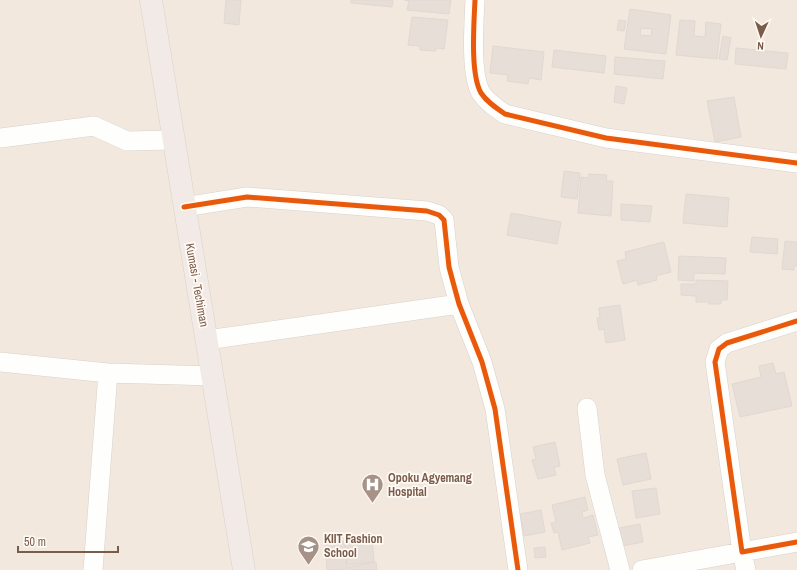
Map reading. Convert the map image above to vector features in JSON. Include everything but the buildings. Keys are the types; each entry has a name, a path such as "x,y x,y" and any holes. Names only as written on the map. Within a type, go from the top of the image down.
{"highway":[{"name":"Kumasi - Techiman","path":"151,0 244,570"}],"street":[{"path":"475,0 474,40 477,82 482,93 491,105 504,114 606,138 797,164"},
{"path":"0,138 94,126 127,141 173,140"},
{"path":"184,207 247,197 427,211 439,215 444,220 449,267 459,304 482,362 495,409 518,570"},
{"path":"207,340 459,304"},
{"path":"744,561 715,362 719,349 727,343 797,321"},
{"path":"0,362 108,373 213,376"},
{"path":"94,570 108,373"},
{"path":"587,408 595,475 620,570"},
{"path":"642,570 744,561 797,542"}],"shaded area":[{"path":"0,0 797,0 797,570 0,570"}],"cycle path":[{"path":"475,0 475,74 481,93 495,107 505,114 606,138 797,163"},
{"path":"184,207 247,197 427,211 439,215 444,220 449,267 453,282 459,304 482,362 495,409 518,570"},
{"path":"797,321 727,343 719,349 715,362 742,552 797,542"}],"place":[{"name":"Opoku Agyemang Hospital","path":"372,504"},
{"name":"KIIT Fashion School","path":"308,566"}]}
